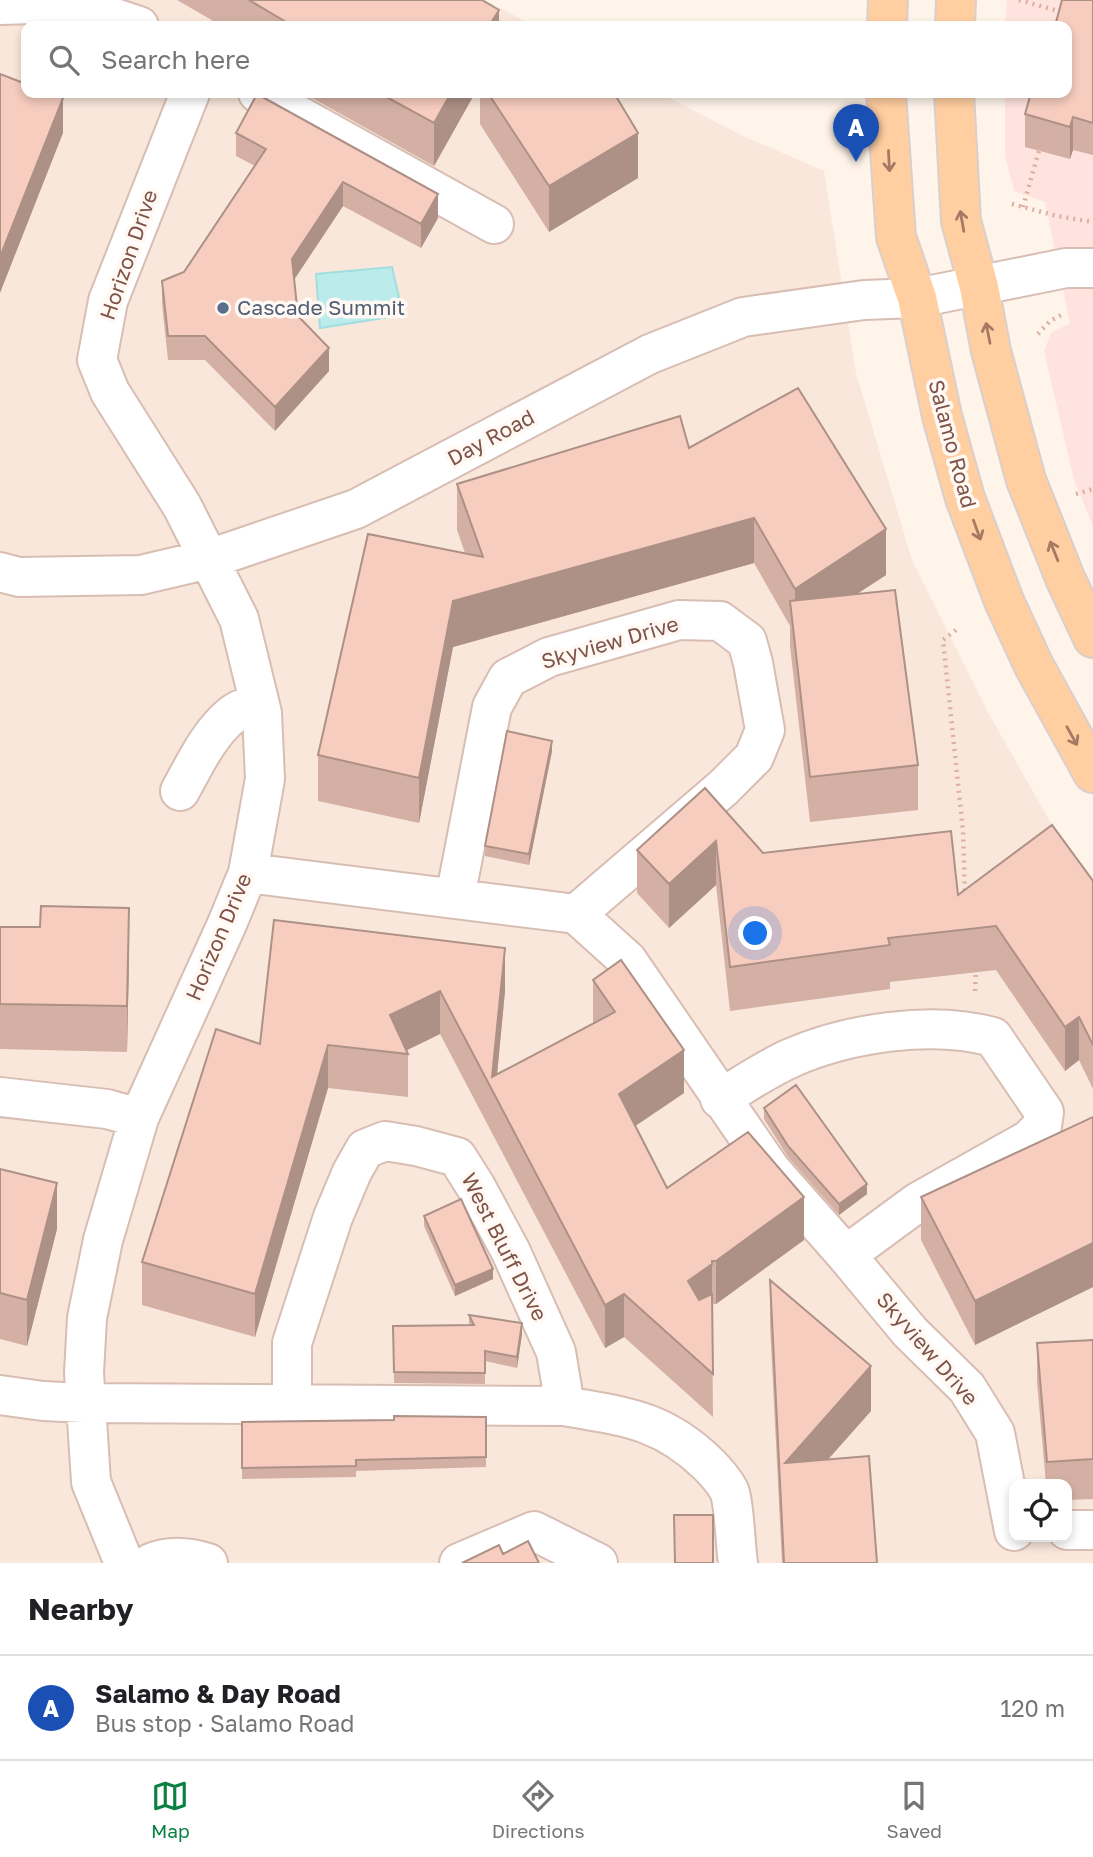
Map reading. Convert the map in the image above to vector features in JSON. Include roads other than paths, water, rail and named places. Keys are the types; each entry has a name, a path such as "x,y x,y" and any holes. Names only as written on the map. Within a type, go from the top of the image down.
{"main road":[{"path":"887,21 888,0"},
{"path":"955,21 956,0"},
{"name":"Salamo Road","path":"886,98 896,237 917,298 942,416 965,498 1004,601 1034,666 1093,773"},
{"path":"954,98 961,221 979,287 991,351 1026,480 1065,578 1093,638"}],"street":[{"path":"0,5 69,4 123,21"},
{"name":"Horizon Drive","path":"124,1563 91,1482 84,1373 88,1318 103,1240 138,1118 228,924 248,873 265,779 262,713 239,619 182,506 110,392 97,360 108,300 188,98"},
{"path":"267,98 494,224"},
{"name":"Day Road","path":"0,572 19,577 141,575 208,559 356,509 650,354 743,317 864,300 917,298 1066,268 1093,268"},
{"name":"Skyview Drive","path":"455,898 492,707 508,678 549,657 679,620 720,621 747,641 765,730 754,757 723,788 576,914 627,960 771,1170 909,1332 967,1388 995,1433 1009,1505"},
{"path":"180,791 204,748 219,728 235,712 258,702"},
{"path":"248,873 576,914"},
{"path":"720,1099 790,1058 845,1039 908,1031 971,1031 993,1037 1044,1112 1042,1125 1030,1139 918,1202 846,1255"},
{"path":"0,1097 107,1109 138,1118"},
{"name":"West Bluff Drive","path":"292,1405 292,1343 333,1217 365,1149 385,1141 457,1157 511,1252 556,1352 565,1406"},
{"path":"0,1395 85,1403 565,1406 626,1418 659,1427 687,1444 714,1470 730,1492 738,1563"},
{"path":"1072,1530 1093,1530"},
{"path":"459,1563 534,1531 598,1563"},
{"path":"1017,1542 1021,1563"},
{"path":"151,1563 164,1557 197,1559 208,1563"}],"water":[{"path":"392,267 403,315 320,328 316,274"}],"place":[{"name":"Salamo & Day Road","path":"856,162"},
{"name":"Cascade Summit","path":"223,308"}]}
